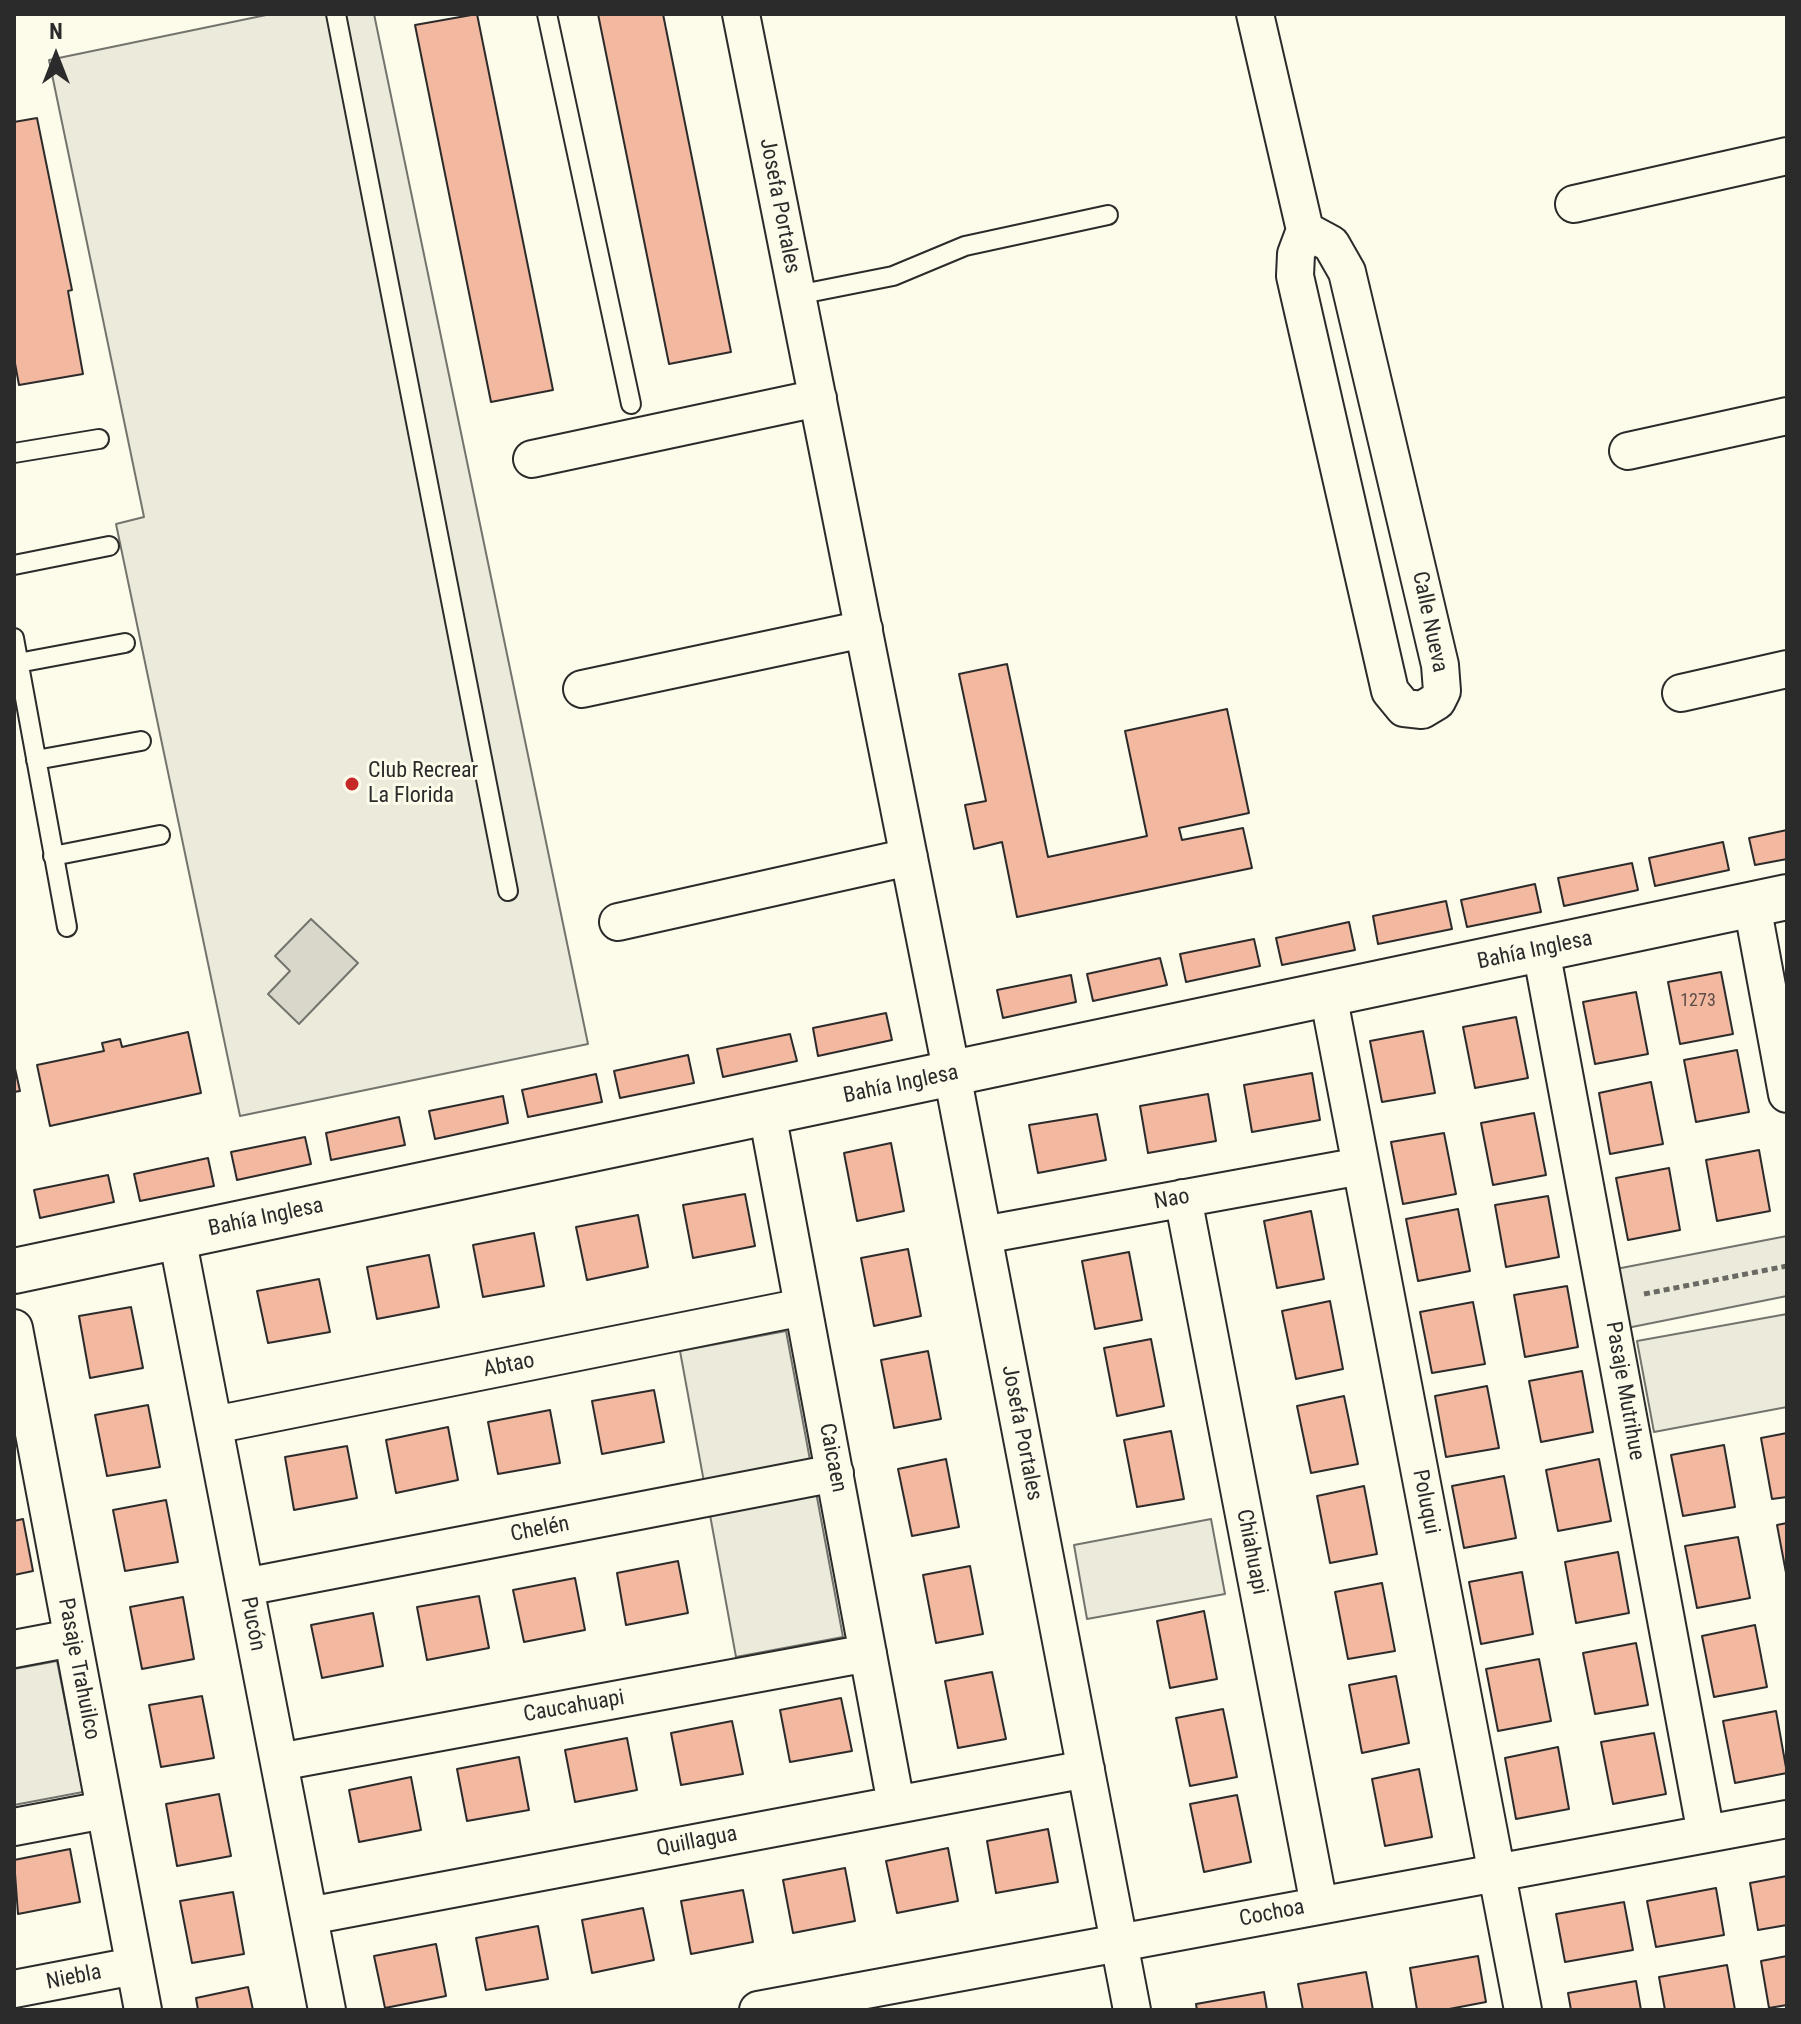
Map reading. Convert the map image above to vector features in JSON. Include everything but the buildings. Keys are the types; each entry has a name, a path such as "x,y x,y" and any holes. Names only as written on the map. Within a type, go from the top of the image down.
{"street":[{"name":"Josefa Portales","path":"741,14 952,1074 1132,2010"},
{"name":"Calle Nueva","path":"1255,14 1305,230 1296,254 1295,276 1390,691 1404,708 1422,710 1437,701 1442,691 1440,665 1347,272 1331,244 1305,230"},
{"path":"1574,204 1787,156"},
{"path":"532,459 818,398"},
{"path":"1628,451 1787,416"},
{"path":"582,689 864,629"},
{"path":"1681,693 1787,669"},
{"path":"618,922 909,857"},
{"path":"1769,901 1787,1094"},
{"name":"Bahía Inglesa","path":"14,1271 1769,901"},
{"name":"Pasaje Mutrihue","path":"1541,950 1706,1834"},
{"name":"Poluqui","path":"1328,994 1523,2010"},
{"name":"Caicaen","path":"767,1113 896,1804"},
{"name":"Nao","path":"983,1235 1361,1166"},
{"name":"Chiahuapi","path":"1183,1198 1319,1905"},
{"name":"Pucón","path":"177,1237 327,2010"},
{"name":"Abtao","path":"214,1425 803,1307"},
{"name":"Pasaje Trahuilco","path":"14,1328 28,1477 72,1638 143,2010"},
{"name":"Chelén","path":"245,1587 835,1473"},
{"path":"14,1649 72,1638"},
{"name":"Caucahuapi","path":"279,1762 868,1653"},
{"name":"Quillagua","path":"309,1916 1086,1769"},
{"path":"14,1827 104,1810"},
{"name":"Cochoa","path":"758,2010 1787,1819"},
{"name":"Niebla","path":"14,1989 134,1966"}],"lane":[{"path":"336,14 508,891"},
{"path":"547,14 631,404"},
{"path":"797,295 893,276 965,246 1108,215"},
{"path":"14,453 99,439"},
{"path":"14,565 109,546"},
{"path":"14,638 67,927"},
{"path":"18,663 125,643"},
{"path":"36,760 141,741"},
{"path":"53,856 160,835"}],"path":[{"path":"1608,1301 1787,1266"}],"shaded area":[{"name":"Club Recrear La Florida","path":"271,14 374,14 588,1044 240,1116 116,524 144,517 49,60"},
{"path":"311,919 358,963 299,1024 268,994 290,971 275,956"},
{"path":"1787,1236 1787,1296 1627,1328 1616,1269"},
{"path":"1787,1314 1787,1407 1654,1432 1637,1341"},
{"path":"786,1331 843,1637 736,1657 680,1351"},
{"path":"1211,1519 1225,1594 1087,1619 1074,1545"},
{"path":"57,1661 83,1792 14,1805 14,1669"}],"place":[{"name":"Club Recrear La Florida","path":"352,784"}]}
